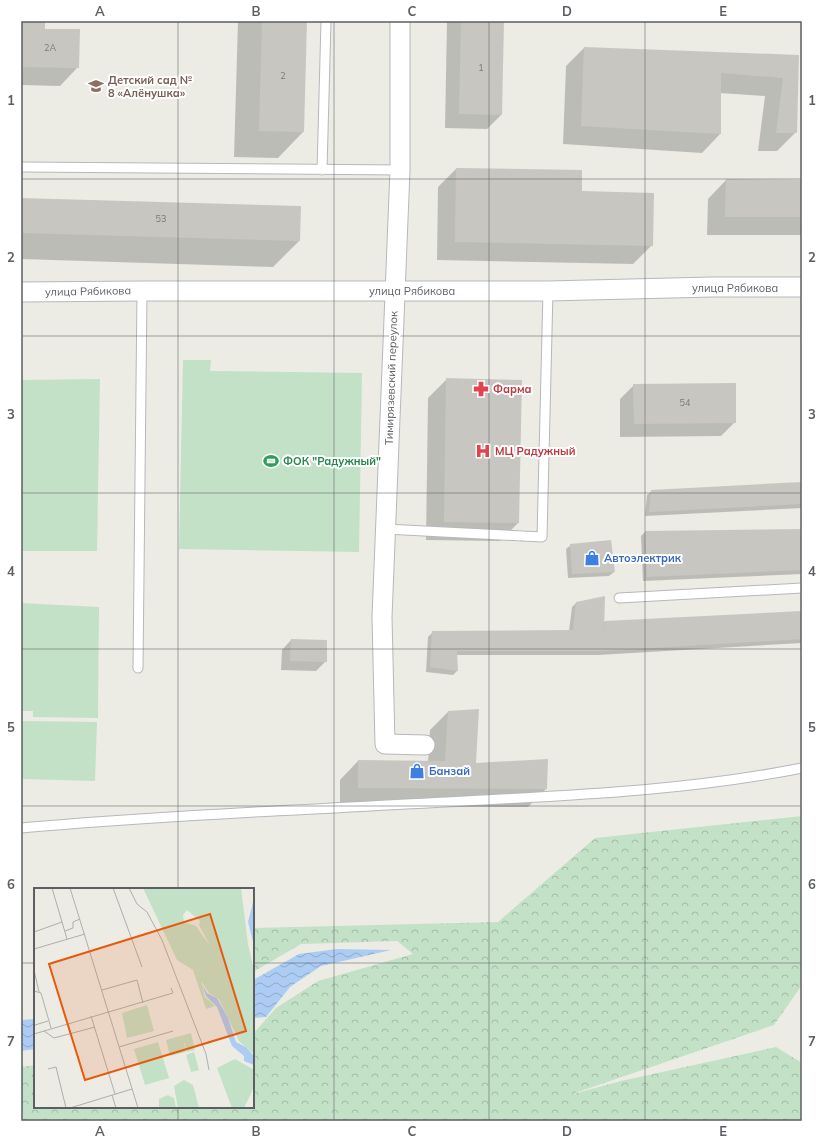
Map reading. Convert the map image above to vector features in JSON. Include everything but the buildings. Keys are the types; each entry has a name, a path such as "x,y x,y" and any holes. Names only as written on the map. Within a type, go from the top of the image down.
{"street":[{"name":"Тимирязевский переулок","path":"400,21 400,170 382,617 385,744 425,745"},
{"name":"улица Рябикова","path":"21,292 394,290 548,291 712,287 802,287"}],"lane":[{"path":"322,170 326,21"},
{"path":"21,167 400,170"},
{"path":"138,668 142,291"},
{"path":"385,529 542,537 548,291"},
{"path":"619,598 802,588"},
{"path":"21,828 122,820 593,794 753,778 802,768"}],"green space":[{"name":"ФОК \"Радужный\"","path":"183,360 211,360 210,371 362,373 359,552 179,549"},
{"path":"100,379 97,551 21,551 21,380"},
{"path":"21,603 99,607 98,718 33,717 33,711 21,711"},
{"path":"21,721 97,722 95,781 21,779"},
{"path":"802,816 802,985 774,1025 569,1095 621,1081 776,1047 802,1063 802,1121 21,1121 21,1067 34,1065 34,1108 254,1108 254,1033 276,1008 318,981 413,954 397,941 301,944 254,971 254,928 498,922 595,838"}],"water":[{"path":"337,949 391,950 321,966 290,987 266,1017 254,1018 254,979 299,954"},
{"path":"34,1019 34,1049 21,1051 21,1020"}],"place":[{"name":"Детский сад № 8 «Алёнушка»","path":"96,86"},
{"name":"Фарма","path":"481,389"},
{"name":"МЦ Радужный","path":"483,451"},
{"name":"ФОК \"Радужный\"","path":"271,461"},
{"name":"Автоэлектрик","path":"592,558"},
{"name":"Банзай","path":"417,771"}]}
